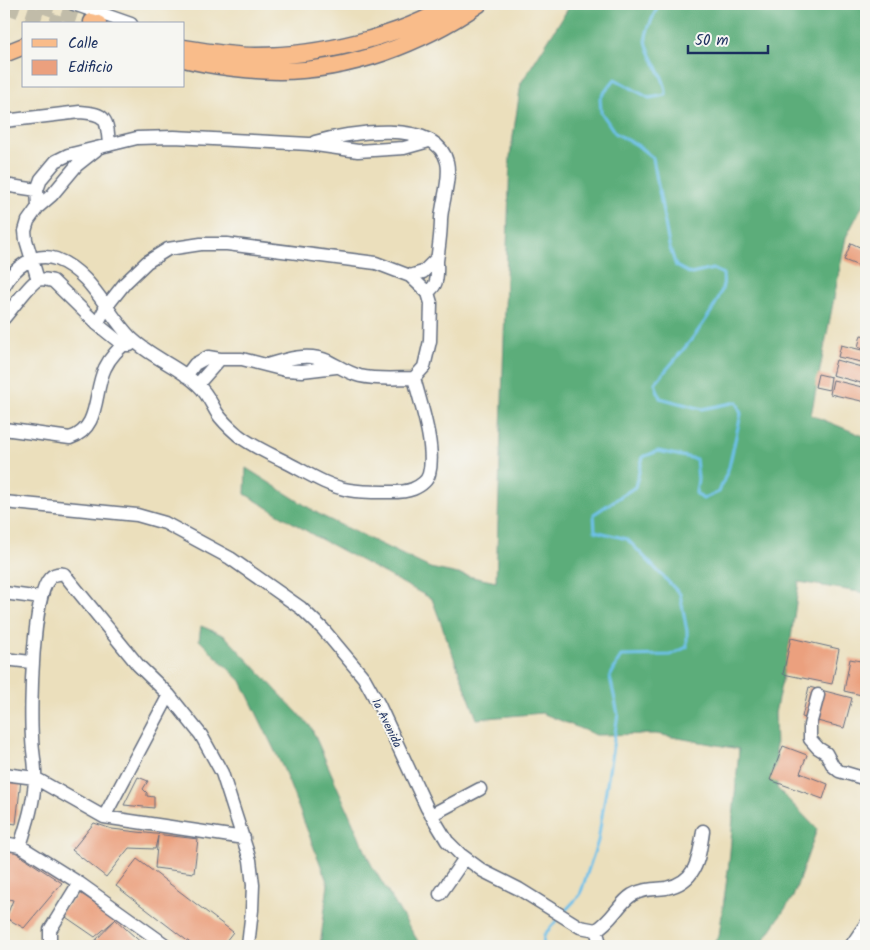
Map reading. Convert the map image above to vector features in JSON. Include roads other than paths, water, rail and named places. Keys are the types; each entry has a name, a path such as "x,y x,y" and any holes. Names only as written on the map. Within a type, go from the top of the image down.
{"main road":[{"path":"185,48 214,53 276,56 340,46 407,26 453,4"},
{"path":"185,59 206,64 278,71 322,68 367,58 415,40 479,4"},
{"path":"4,54 22,47"},
{"path":"185,71 225,76 257,76 278,71"}],"street":[{"path":"74,4 125,22"},
{"path":"185,42 214,53"},
{"path":"4,120 80,112 101,115 107,124 104,146 77,165 56,190 38,207 28,221 25,231 38,280"},
{"path":"309,144 339,136 372,131 396,132 416,135 443,150 448,164 442,205 441,236 435,284 428,293"},
{"path":"38,207 37,190 41,179 56,161 68,155 138,138 174,137 309,144 358,151 404,148 429,141"},
{"path":"4,185 37,190"},
{"path":"97,324 106,307 125,283 147,262 168,249 201,244 227,244 376,263 410,276 428,293 432,303 430,341 424,367 414,378 359,376 336,367 327,361 312,357 296,357 267,365 242,359 208,357 195,364 186,376"},
{"path":"4,286 21,265 31,258 55,258 68,264 92,286 131,343"},
{"path":"410,276 423,272 438,258"},
{"path":"4,318 38,280 46,279 54,282 97,324 198,384 207,394 226,424 252,445 316,478 348,490 404,492 422,485 429,476 429,436 414,378"},
{"path":"4,429 70,438 80,435 88,426 93,415 104,369 112,356 131,343"},
{"path":"198,384 220,359"},
{"name":"1a Avenida","path":"4,502 137,515 165,523 230,558 301,608 324,629 364,678 379,705 430,815 447,841 465,858 483,870 519,889 580,927 596,930"},
{"path":"20,846 31,810 35,778 31,735 31,662 41,598 50,578 58,573 64,574 138,665 169,695 201,735 222,774 250,860 252,910 247,944"},
{"path":"4,593 41,598"},
{"path":"4,659 31,662"},
{"path":"104,817 169,695"},
{"path":"818,695 810,724 810,739 818,748 826,753 833,766 839,771 866,779"},
{"path":"4,774 35,778 104,817 244,838"},
{"path":"430,815 480,790"},
{"path":"601,946 596,930 609,921 630,896 646,889 666,888 684,881 695,868 703,831"},
{"path":"4,843 20,846 79,883 167,946"},
{"path":"440,894 465,858"},
{"path":"50,946 50,930 79,883"},
{"path":"852,946 866,924"}],"waterway":[{"path":"563,913 580,895 598,841 618,714 610,677 621,656 670,655 687,647 687,631 680,594 627,539 595,531 594,514 635,487 643,457 658,451 696,459 698,479 696,493 703,499 719,492 729,467 741,414 737,402 702,409 660,398 655,383 704,322 713,309 723,285 723,274 713,269 691,274 676,266 669,245 653,158 637,145 615,133 601,112 600,98 615,79 649,98 666,95 663,81 649,50 646,37 649,25 659,4"},
{"path":"543,946 544,935 559,918"}],"tunnel":[{"path":"39,4 92,22"},
{"path":"4,5 55,22"}]}
